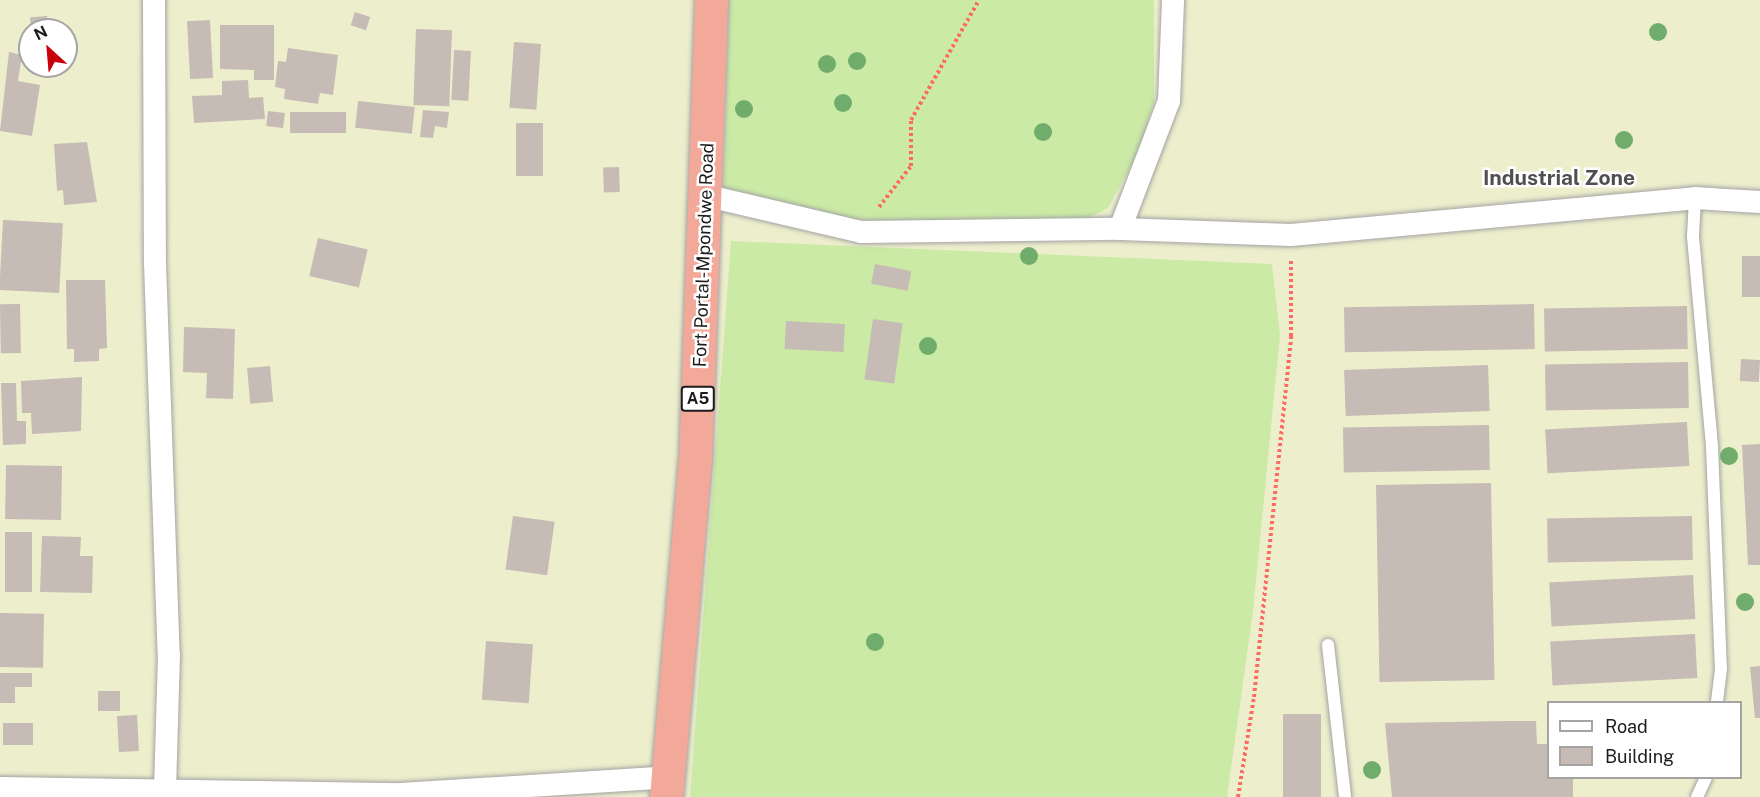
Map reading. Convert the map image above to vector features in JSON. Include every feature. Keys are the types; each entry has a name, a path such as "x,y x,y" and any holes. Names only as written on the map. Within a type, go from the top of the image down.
{"highway":[{"name":"Fort Portal-Mpondwe Road","path":"667,787 695,462 708,196 711,0"}],"street":[{"path":"154,0 155,252 169,655 165,789"},
{"path":"1120,229 1169,101 1173,0"},
{"path":"708,196 861,232 1120,229 1291,235 1695,198 1760,202"},
{"path":"0,788 401,794 667,787"}],"lane":[{"path":"1695,198 1693,237 1712,447 1720,669 1717,701"},
{"path":"1328,645 1345,797"},
{"path":"1697,797 1705,779"}],"path":[{"path":"861,232 911,166 911,120 979,0"},
{"path":"1238,797 1254,697 1291,336 1291,235"}],"green space":[{"path":"0,0 1760,0 1760,797 0,797"},
{"path":"729,0 1154,0 1154,101 1139,151 1108,208 1081,222 870,220 743,209 724,187"},
{"path":"731,241 1272,264 1280,335 1253,611 1227,797 690,797"}],"building":[{"path":"355,12 370,17 366,30 351,25"},
{"path":"47,16 47,18 30,18 30,17"},
{"path":"210,20 213,78 190,79 187,21"},
{"path":"220,25 274,25 274,80 254,80 254,70 220,69"},
{"path":"416,29 452,30 449,106 413,105"},
{"path":"514,42 541,44 536,110 509,108"},
{"path":"288,48 338,55 333,95 320,93 318,104 284,99 285,89 275,87 278,61 286,62"},
{"path":"454,50 471,51 468,101 451,100"},
{"path":"9,52 18,54 18,81 40,85 32,136 0,131"},
{"path":"248,80 249,98 263,97 265,119 194,123 192,96 222,95 222,81"},
{"path":"358,101 415,107 412,134 355,128"},
{"path":"423,110 449,112 447,128 435,126 433,138 420,137"},
{"path":"268,111 285,113 283,128 266,126"},
{"path":"290,112 346,112 346,133 290,133"},
{"path":"516,123 543,123 543,176 516,176"},
{"path":"87,142 97,202 64,205 63,190 57,191 54,144"},
{"path":"619,167 620,192 604,193 603,168"},
{"path":"3,220 63,223 59,293 0,290"},
{"path":"318,238 368,249 359,287 309,276"},
{"path":"1742,256 1760,256 1760,297 1742,297"},
{"path":"875,264 911,271 908,291 871,284"},
{"path":"66,280 105,280 107,348 99,349 99,361 74,362 74,349 67,349"},
{"path":"0,304 20,304 21,353 1,353"},
{"path":"1534,304 1535,349 1345,352 1344,307"},
{"path":"1687,306 1688,349 1545,351 1544,308"},
{"path":"873,319 903,323 894,384 865,379"},
{"path":"786,321 845,324 843,352 785,349"},
{"path":"184,327 235,329 233,399 206,398 207,373 183,372"},
{"path":"1741,359 1760,360 1759,382 1740,381"},
{"path":"1688,362 1689,408 1546,410 1545,364"},
{"path":"1488,365 1490,411 1346,416 1344,370"},
{"path":"270,366 273,402 250,404 247,368"},
{"path":"82,377 81,431 32,434 31,413 22,413 21,381"},
{"path":"1,383 16,383 17,421 26,421 26,444 3,445"},
{"path":"1687,422 1689,466 1547,473 1545,429"},
{"path":"1489,425 1490,470 1344,473 1343,428"},
{"path":"1760,444 1760,565 1748,565 1742,445"},
{"path":"6,465 62,466 61,520 5,519"},
{"path":"1491,483 1494,680 1379,682 1376,485"},
{"path":"513,516 555,522 547,575 505,569"},
{"path":"1692,516 1693,560 1548,563 1547,519"},
{"path":"5,532 32,532 32,592 5,592"},
{"path":"42,536 81,537 80,556 93,556 92,593 40,592"},
{"path":"1693,575 1695,619 1552,626 1549,583"},
{"path":"0,613 44,614 43,668 0,667"},
{"path":"1695,634 1697,678 1553,686 1550,642"},
{"path":"486,641 533,644 529,703 482,700"},
{"path":"1760,666 1760,718 1755,718 1750,667"},
{"path":"0,673 32,673 32,687 15,687 15,703 0,703"},
{"path":"98,691 120,691 120,711 98,711"},
{"path":"1283,714 1321,714 1321,797 1283,797"},
{"path":"137,715 139,751 119,752 117,716"},
{"path":"1536,721 1537,744 1547,744 1547,779 1573,779 1573,797 1392,797 1385,723"},
{"path":"3,723 33,723 33,745 3,745"}],"district":[{"name":"Industrial Zone","path":"1559,178"}]}
